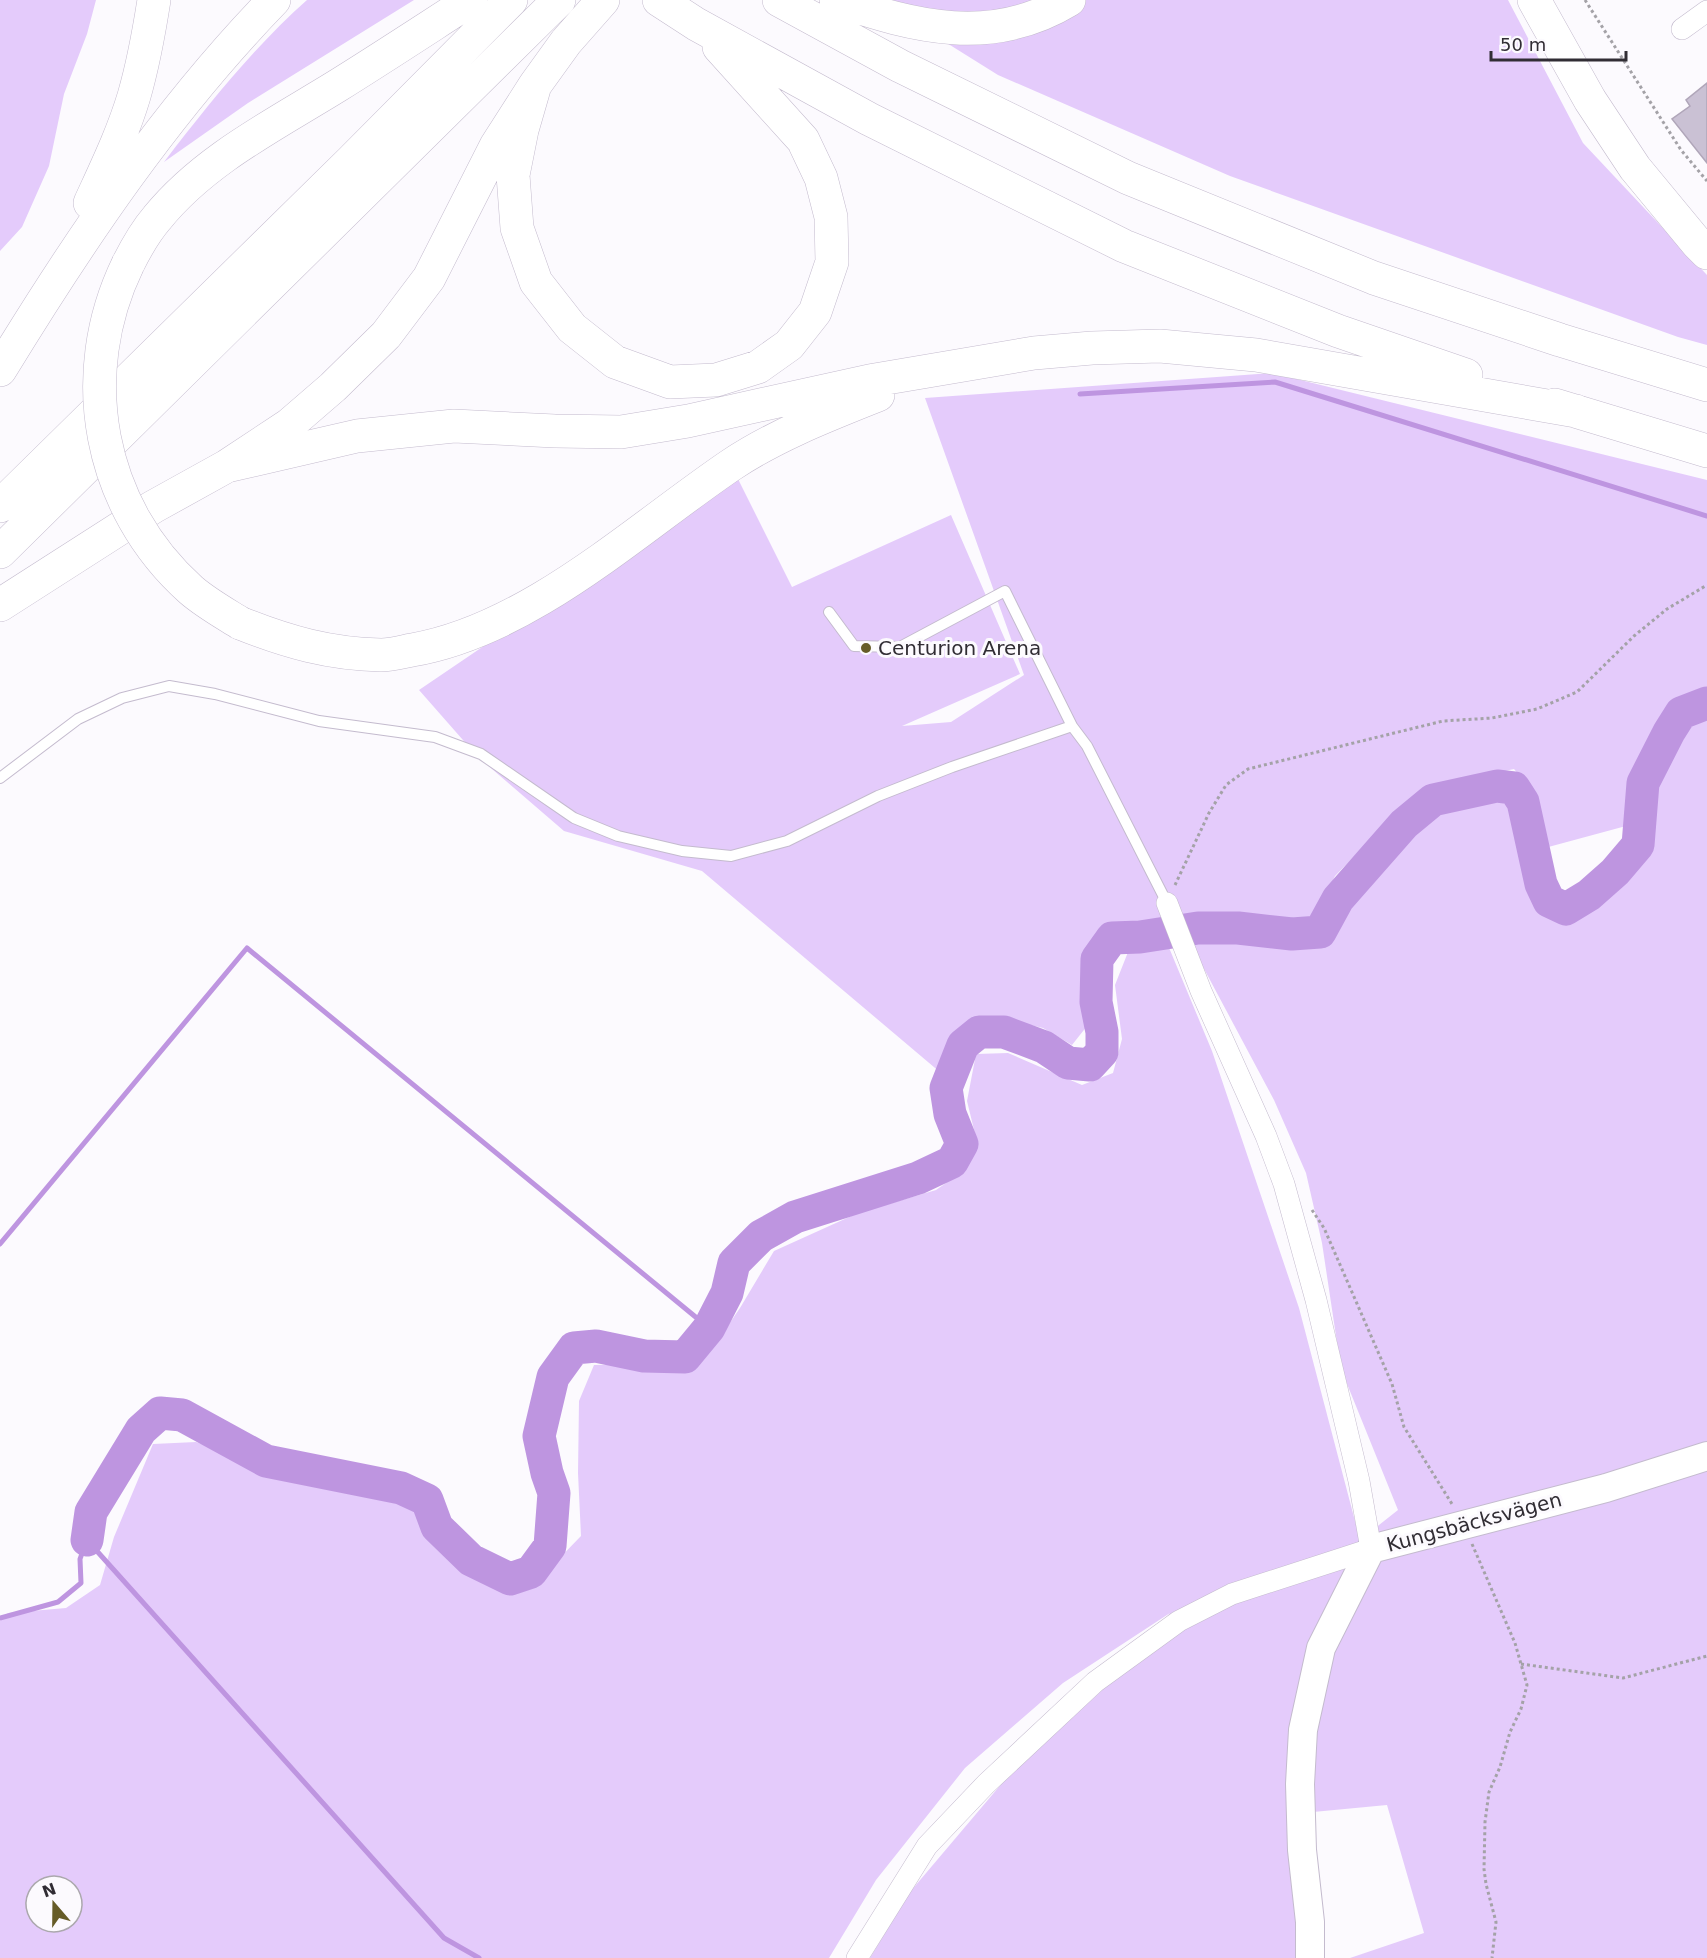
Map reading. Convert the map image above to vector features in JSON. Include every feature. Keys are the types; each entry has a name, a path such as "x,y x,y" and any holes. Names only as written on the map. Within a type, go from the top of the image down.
{"highway":[{"path":"48,291 110,161 134,96 154,0"},
{"path":"0,370 48,291 125,180 187,98 274,0"},
{"path":"471,0 238,147 197,178 156,218 141,240 116,289 107,316 98,384 103,430 114,476 133,520 161,558 193,592 240,623 280,640 330,651 383,655 428,647 471,634 538,600 581,573 733,464 808,423 953,367"},
{"path":"0,506 351,161 511,0"},
{"path":"0,552 560,0"},
{"path":"0,604 153,507 227,466 289,425 333,387 386,335 429,278 496,146 535,85 566,42 603,0"},
{"path":"659,0 696,24 869,119 1124,246 1338,331 1496,386 1707,451"},
{"path":"779,0 900,66 1128,178 1374,278 1560,340 1707,385"},
{"path":"836,0 907,22 933,27 961,28 988,27 1031,19 1069,0"},
{"path":"1534,0 1590,100 1635,168 1707,253"},
{"path":"535,85 522,130 513,175 517,228 536,282 572,328 615,362 670,382 716,380 758,367 789,345 815,312 832,262 831,217 821,178 803,140 747,76 696,24"},
{"path":"227,466 357,436 454,426 621,432 688,422 869,381 1034,353 1160,346 1256,355 1576,411"}],"street":[{"path":"1682,29 1707,11"},
{"path":"857,1958 927,1846 986,1784 1095,1682 1179,1621 1232,1594 1371,1549 1359,1481 1319,1311 1284,1184 1266,1136 1189,961 1167,903"},
{"name":"Kungsbäcksvägen","path":"1310,1958 1310,1922 1302,1851 1300,1784 1303,1730 1320,1648 1371,1549 1606,1488 1707,1456"}],"lane":[{"path":"828,612 854,646 900,647 1005,591 1072,726 1087,746 1167,903"},
{"path":"0,778 78,719 122,698 169,686 215,694 320,721 435,737 481,754 573,818 618,836 682,852 730,856 787,841 878,796 951,767 1072,726"}],"path":[{"path":"1585,0 1681,150 1707,182"},
{"path":"1167,903 1209,813 1226,785 1248,769 1443,721 1492,718 1537,709 1577,692 1634,636 1667,609 1707,585"},
{"path":"1309,1205 1324,1228 1377,1347 1392,1384 1404,1426 1464,1525 1515,1643 1527,1685 1521,1709 1510,1732 1500,1767 1489,1792 1485,1822 1484,1869 1496,1922 1492,1958"},
{"path":"1521,1664 1623,1678 1707,1656"}],"shaded area":[{"path":"0,0 96,0 87,34 64,94 49,166 22,227 0,251"},
{"path":"307,0 414,0 248,103 164,162 214,98 250,57"},
{"path":"878,0 1508,0 1583,143 1707,275 1707,345 1678,337 1230,176 998,75"},
{"path":"1272,373 1707,480 1707,690 1673,705 1631,780 1626,826 1541,849 1541,832 1533,791 1514,769 1430,787 1395,814 1335,876 1315,917 1231,923 1187,918 1148,925 1111,927 1092,949 1083,987 1091,1021 1072,1045 1043,1028 1001,1018 969,1020 953,1040 941,1073 702,871 564,831 477,756 419,690 736,475 792,587 951,515 1020,674 902,726 951,722 1024,675 925,398"},
{"path":"1707,707 1707,1958 1350,1958 1424,1933 1387,1805 1292,1814 1297,1958 870,1958 910,1892 1009,1775 1098,1694 1170,1613 1063,1683 965,1768 876,1880 829,1958 0,1958 0,1621 8,1613 66,1608 100,1585 114,1537 153,1444 196,1442 256,1464 340,1479 403,1494 458,1557 508,1591 549,1569 581,1536 578,1473 579,1401 594,1365 652,1364 709,1353 740,1308 774,1251 858,1213 936,1190 966,1169 977,1142 967,1101 976,1054 1008,1053 1082,1085 1113,1073 1122,1039 1115,985 1128,952 1165,938 1212,1051 1299,1308 1360,1540 1398,1510 1341,1369 1322,1243 1306,1173 1274,1100 1186,935 1228,933 1306,941 1330,939 1356,884 1416,820 1443,800 1493,793 1513,798 1520,818 1525,860 1539,908 1564,916 1594,901 1620,878 1648,844 1651,783 1685,719 1700,708"}],"building":[{"path":"1707,83 1707,163 1672,119 1690,106 1686,100"}],"waterway":[{"path":"1080,394 1275,382 1707,516"},
{"path":"87,1540 91,1512 141,1430 160,1413 182,1415 266,1461 401,1488 427,1500 437,1527 471,1560 510,1579 531,1572 550,1546 554,1493 539,1436 553,1377 574,1348 596,1346 644,1356 685,1357 709,1328 727,1293 734,1263 761,1236 795,1217 918,1178 952,1162 962,1144 950,1114 946,1088 963,1045 979,1032 1004,1032 1044,1047 1068,1063 1090,1065 1102,1052 1102,1032 1096,1002 1097,959 1112,938 1140,937 1198,928 1238,928 1292,934 1320,932 1338,899 1404,824 1433,800 1497,786 1514,788 1523,802 1541,884 1549,901 1566,909 1589,895 1615,872 1638,845 1643,783 1681,713 1707,703"},
{"path":"0,1244 247,948 709,1328"},
{"path":"0,1618 58,1602 81,1583 80,1559 87,1540 444,1938 479,1958"}],"place":[{"name":"Centurion Arena","path":"866,648"}]}
